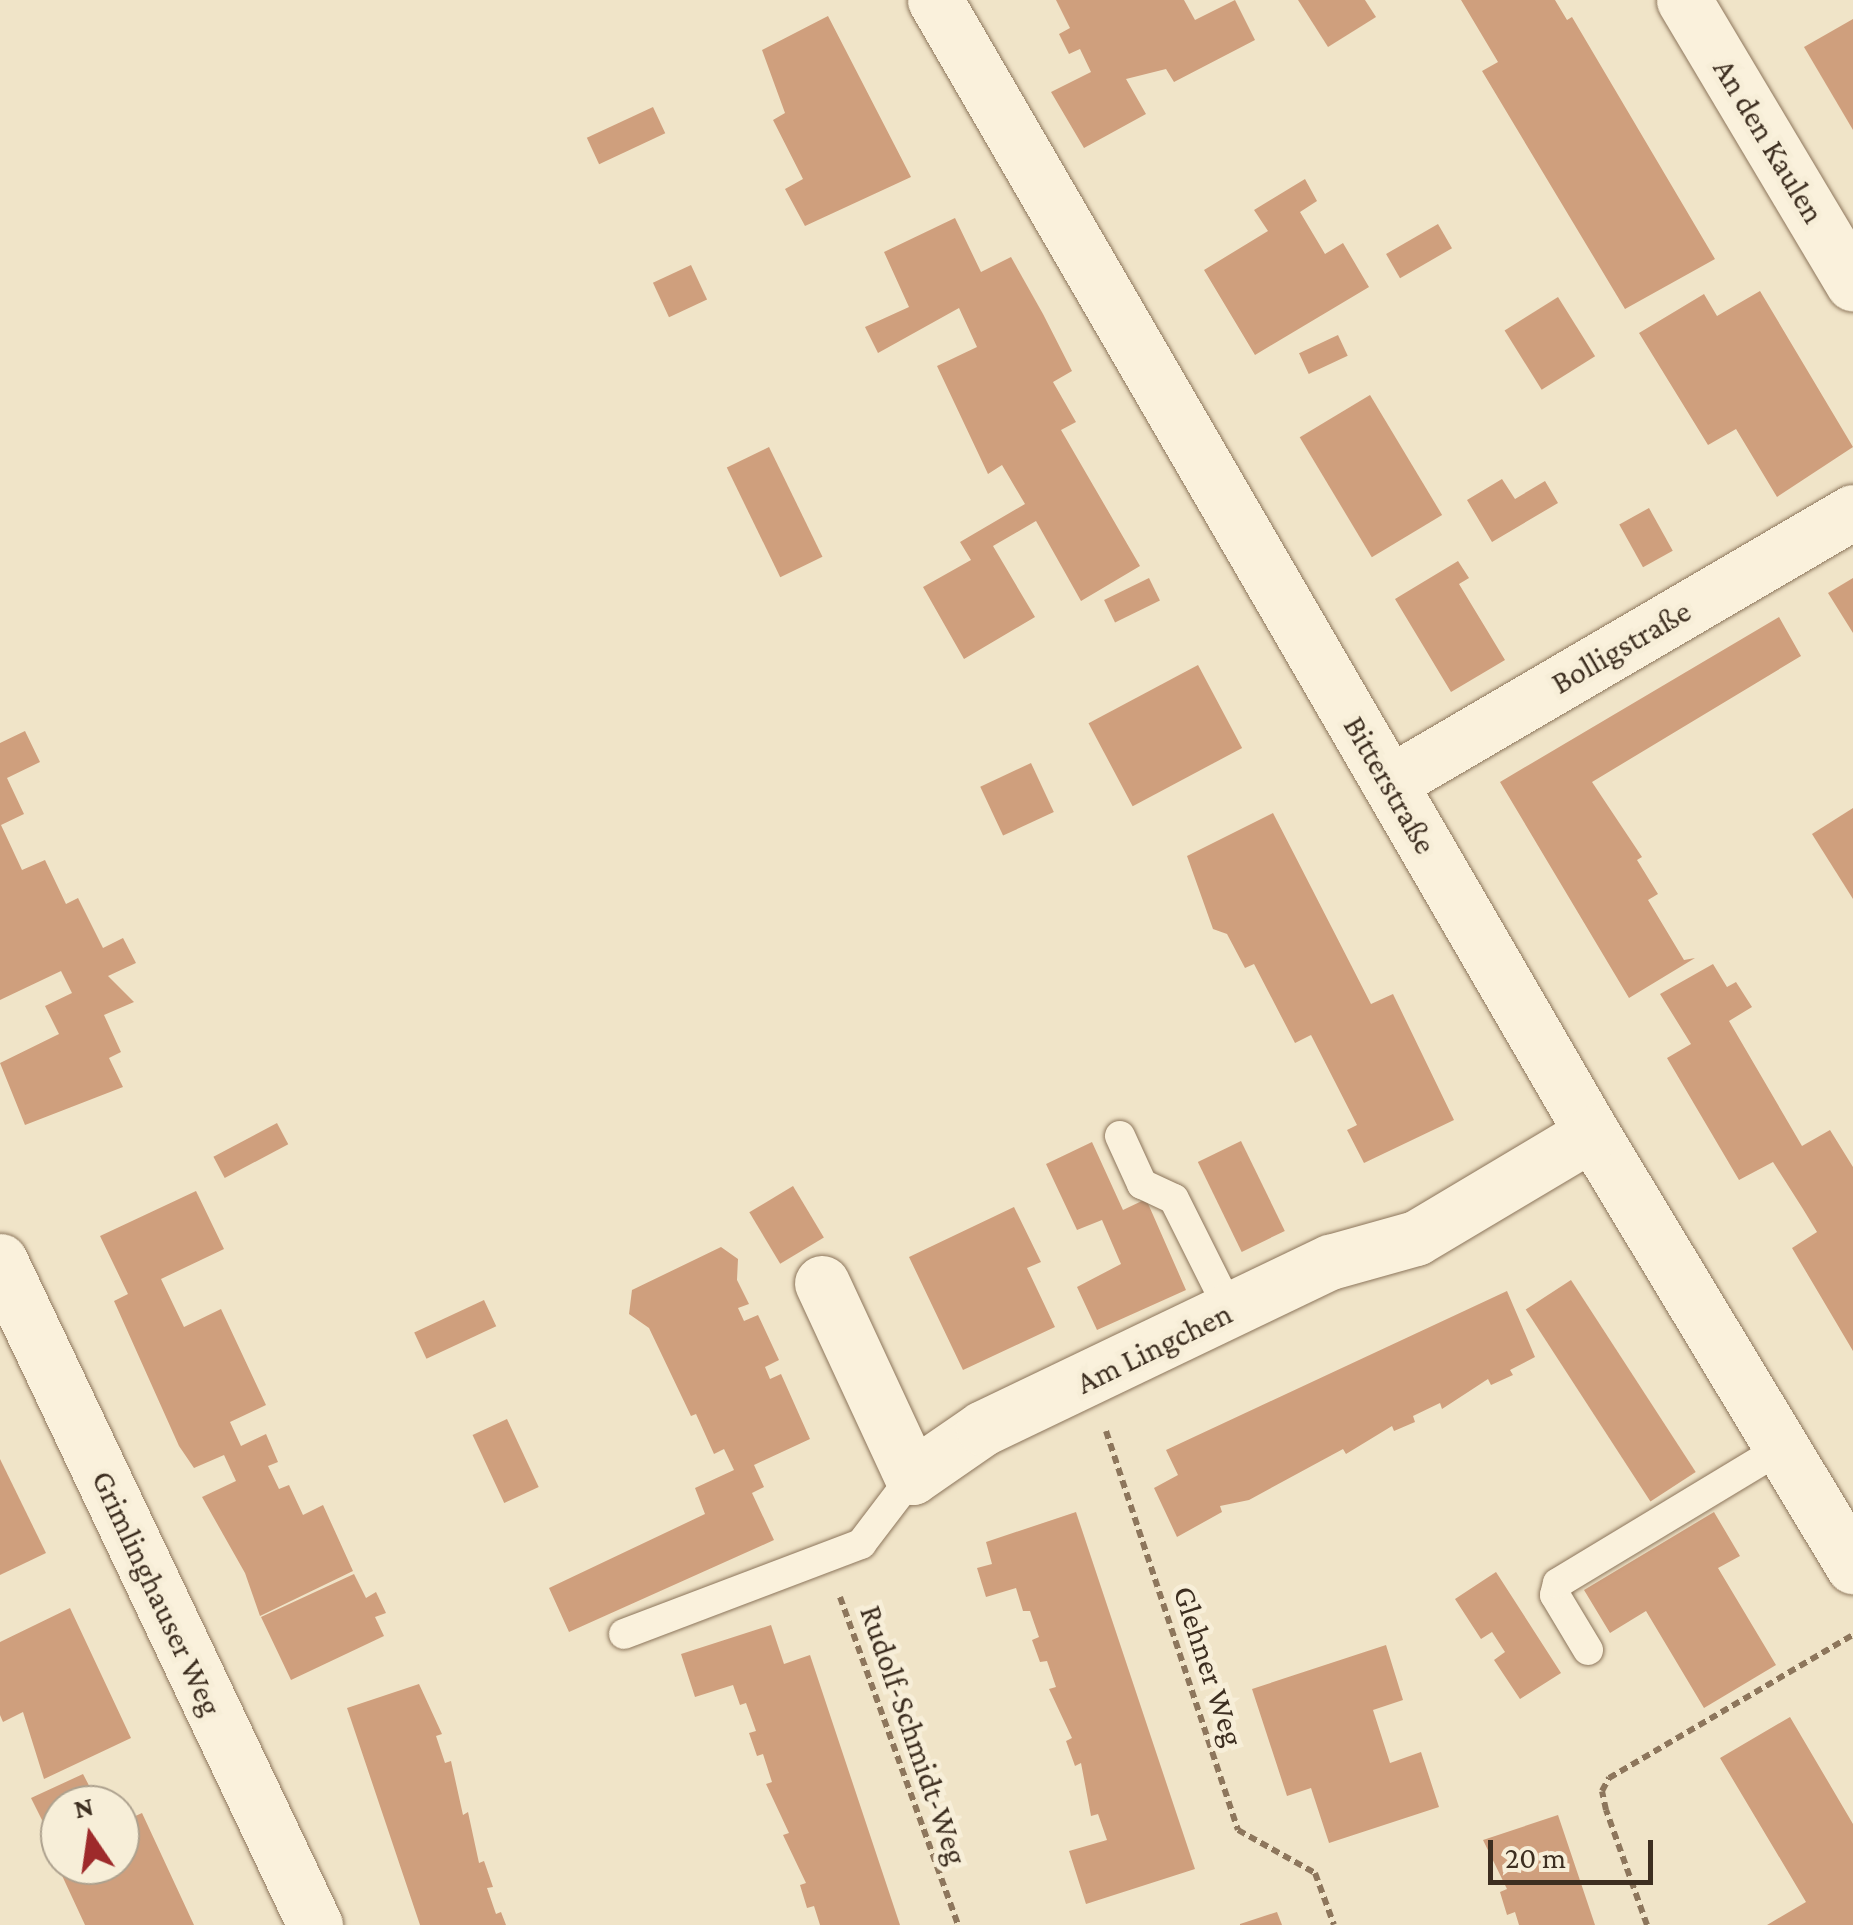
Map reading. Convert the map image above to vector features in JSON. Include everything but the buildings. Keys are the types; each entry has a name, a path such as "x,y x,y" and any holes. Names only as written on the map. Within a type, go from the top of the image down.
{"street":[{"name":"Bitterstraße","path":"935,0 1592,1133 1853,1566"},
{"name":"An den Kaulen","path":"1684,0 1853,283"},
{"name":"Bolligstraße","path":"1389,783 1853,512"},
{"name":"Am Lingchen","path":"912,1477 983,1428 1330,1262 1416,1238 1592,1133"},
{"name":"Grimlinghauser Weg","path":"0,1261 315,1925"},
{"path":"822,1282 912,1477"}],"lane":[{"path":"1120,1136 1142,1184 1174,1199 1230,1311"},
{"path":"1588,1650 1555,1595 1558,1582 1782,1448"},
{"path":"624,1634 861,1544 912,1477"}],"path":[{"name":"Glehner Weg","path":"1088,1381 1238,1830 1315,1873 1334,1925"},
{"name":"Rudolf-Schmidt-Weg","path":"822,1562 851,1619 958,1925"},
{"path":"1647,1925 1606,1810 1602,1791 1609,1778 1853,1635"}]}
